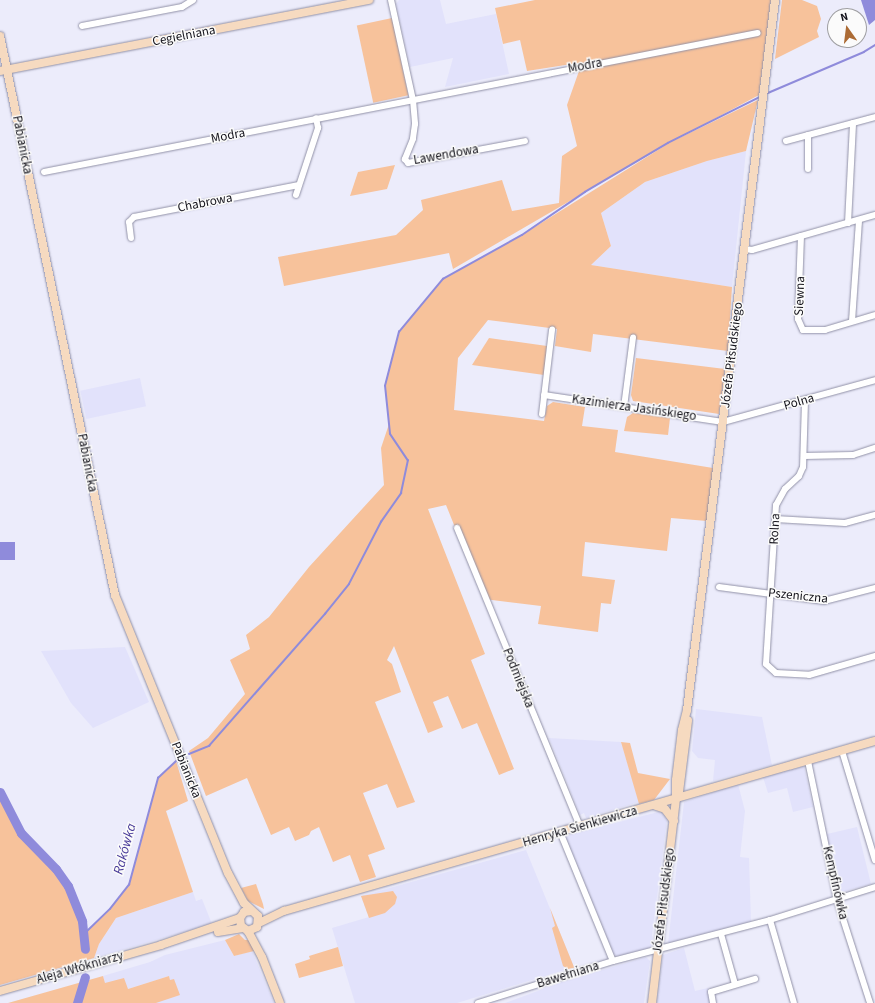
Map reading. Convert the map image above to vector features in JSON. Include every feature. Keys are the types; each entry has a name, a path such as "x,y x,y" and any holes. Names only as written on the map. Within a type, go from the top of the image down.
{"main road":[{"name":"Cegielniana","path":"4,70 369,0"},
{"name":"Józefa Piłsudskiego","path":"652,1003 676,798 776,0"},
{"name":"Pabianicka","path":"0,36 4,70 115,595 228,873 241,899 254,912 258,925"},
{"name":"Henryka Sienkiewicza","path":"245,929 258,925 284,911 656,806 676,798 875,741"},
{"path":"656,806 670,794 678,783 690,794"},
{"path":"656,806 665,809 674,820"},
{"name":"Pabianicka","path":"228,873 240,917 245,929"},
{"name":"Henryka Sienkiewicza","path":"240,917 254,912 284,911"},
{"name":"Aleja Włókniarzy","path":"0,991 161,945 240,917"},
{"path":"258,925 262,957"},
{"path":"245,929 262,957 280,1003"},
{"name":"Aleja Włókniarzy","path":"161,945 245,929"}],"street":[{"path":"82,26 182,7 193,0"},
{"path":"391,0 413,100"},
{"name":"Modra","path":"44,172 758,33"},
{"name":"Lawendowa","path":"413,100 415,124 413,139 405,159 408,163 525,141"},
{"path":"786,141 875,117"},
{"path":"296,195 318,128 316,118"},
{"path":"848,223 853,123"},
{"path":"808,135 808,169"},
{"name":"Chabrowa","path":"132,238 129,222 134,217 299,185"},
{"path":"745,249 752,250 875,215"},
{"path":"852,322 859,220"},
{"name":"Siewna","path":"801,236 798,319 803,330 825,330 875,315"},
{"path":"542,414 552,330"},
{"path":"624,407 633,338"},
{"name":"Polna","path":"723,422 875,380"},
{"name":"Kazimierza Jasińskiego","path":"544,395 723,422"},
{"name":"Rolna","path":"805,400 804,456 799,476 780,496 775,519 771,594 765,656 767,667 776,674 809,675 875,656"},
{"path":"804,456 853,455 875,448"},
{"path":"775,519 845,523 875,515"},
{"name":"Podmiejska","path":"457,528 580,827"},
{"name":"Pszeniczna","path":"719,587 824,601 875,588"},
{"path":"842,751 875,860"},
{"name":"Kempfinówka","path":"808,761 837,900 870,1003"},
{"path":"560,832 613,961"},
{"name":"Bawełniana","path":"478,1003 613,961 658,951 721,934 837,900 875,887"},
{"path":"770,920 794,1003"},
{"path":"721,934 735,984"},
{"path":"713,1003 711,992 754,979"}],"shaded area":[{"path":"399,0 440,0 446,24 496,14 509,74 445,87 453,58 410,67 396,4"},
{"path":"535,0 771,0 759,95 673,141 758,100 746,151 707,161 645,182 601,213 611,246 591,265 732,287 728,351 593,334 591,352 555,346 557,329 488,320 458,358 454,410 544,421 547,406 553,402 585,407 582,426 618,430 615,452 713,468 707,521 671,518 667,551 585,542 582,576 615,580 611,604 601,603 598,632 538,624 541,606 484,599 446,505 428,509 485,654 471,660 514,769 499,775 477,723 462,729 448,696 433,702 443,727 428,733 394,646 387,660 392,664 401,692 375,702 415,802 397,808 387,784 363,793 385,849 368,855 376,877 360,882 350,855 333,862 319,827 311,831 309,835 295,841 289,827 271,835 247,778 206,796 189,751 208,738 245,694 230,660 250,649 246,635 269,617 309,567 384,485 381,448 389,424 385,386 399,332 443,279 522,235 666,145 453,269 449,253 284,286 278,257 396,235 423,210 421,200 502,180 512,211 559,203 562,156 577,146 567,105 579,71 578,63 527,71 520,40 503,44 495,8"},
{"path":"782,0 802,0 817,6 821,19 817,31 819,37 775,59"},
{"path":"861,0 875,0 875,20 869,25 867,19 867,8 864,8"},
{"path":"392,18 408,95 373,103 357,25"},
{"path":"746,151 732,287 591,265 611,246 601,213 645,182 707,161"},
{"path":"395,165 387,189 350,196 358,172"},
{"path":"489,338 547,346 544,375 472,365"},
{"path":"636,358 725,369 719,414 633,401 631,395"},
{"path":"140,378 146,406 86,419 80,391"},
{"path":"633,413 670,418 668,435 624,431 627,417"},
{"path":"0,542 15,542 15,560 0,560"},
{"path":"125,647 149,702 93,728 71,703 41,651"},
{"path":"696,709 762,717 772,765 713,781 715,760 698,758 692,751"},
{"path":"549,738 621,742 639,802 586,818 584,813 580,815"},
{"path":"621,742 630,743 638,773 670,779 654,800 639,804"},
{"path":"176,761 188,801 166,811 193,892 116,918 99,944 94,958 0,985 0,792 21,833 56,869 68,886 82,921 83,934 110,909 129,885 158,778"},
{"path":"804,766 813,807 793,812 787,788 768,793 763,777"},
{"path":"738,784 745,811 740,857 749,858 751,922 668,944 684,802"},
{"path":"662,811 667,820 652,935 654,944 647,950 618,957 613,953 565,836"},
{"path":"857,827 871,884 842,892 838,889 827,834"},
{"path":"526,850 574,967 457,1003 355,1003 332,928 369,917 361,896"},
{"path":"256,884 264,909 248,901 241,888"},
{"path":"393,891 397,897 395,904 385,913 369,918 361,896"},
{"path":"193,892 196,901 202,899 212,924 94,958 99,944 116,918"},
{"path":"550,908 574,968 568,969 563,966 552,928 555,926"},
{"path":"239,934 245,940 249,940 254,951 234,956 225,940"},
{"path":"225,940 234,956 252,951 274,1003 156,1003 170,980 169,976 128,989 105,983 103,976 150,962 165,955"},
{"path":"338,947 343,966 299,978 295,964 310,959 309,956"},
{"path":"684,948 695,991 708,988 711,1003 657,1003 663,955"},
{"path":"646,957 650,961 644,1003 505,1003 559,983"},
{"path":"103,976 105,983 124,978 128,989 169,976 170,980 174,979 180,995 156,1003 8,1003"}],"waterway":[{"path":"768,93 864,52 875,45"},
{"path":"189,754 209,746 325,614 349,584 381,522 401,493 408,461 390,434 385,386 399,332 443,279 522,235 585,192 668,143 760,97"},
{"name":"Rakówka","path":"83,935 110,909 129,885 158,778 176,761"},
{"name":"Rakówka","path":"0,792 21,833 56,869 68,886 82,921 85,949"},
{"name":"Rakówka","path":"77,1003 85,977"}]}
